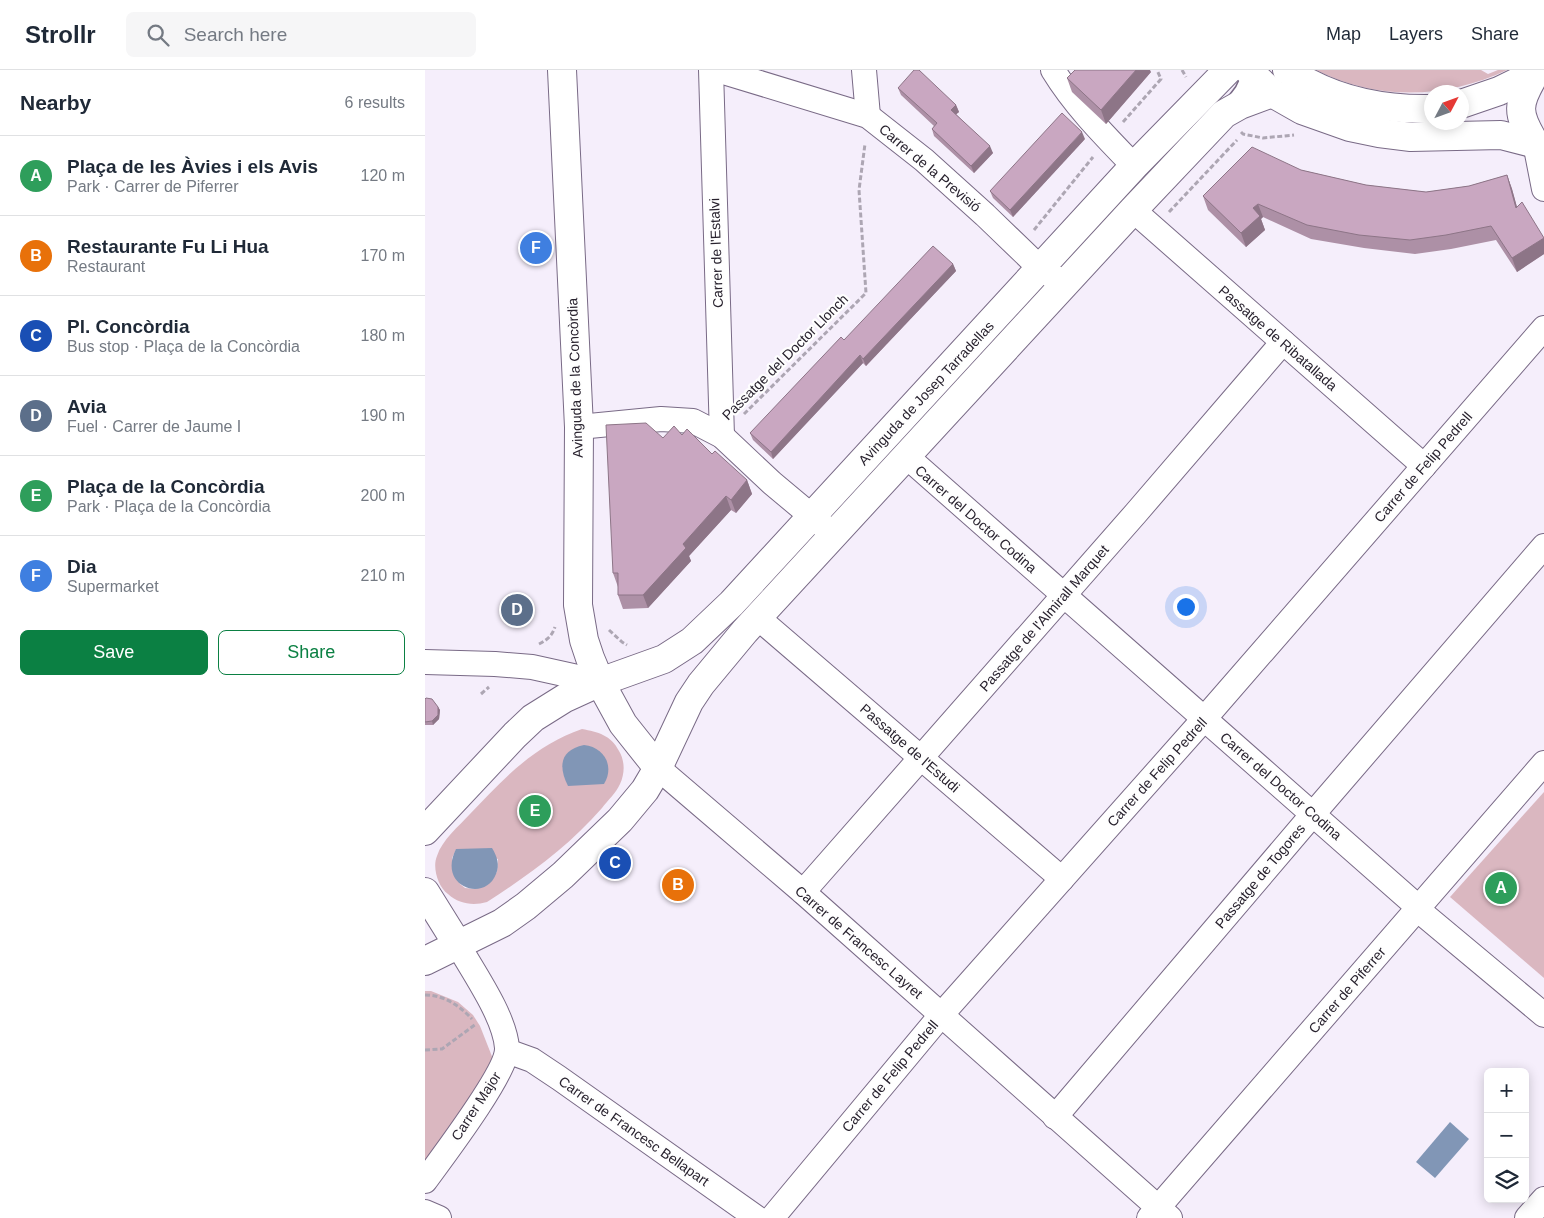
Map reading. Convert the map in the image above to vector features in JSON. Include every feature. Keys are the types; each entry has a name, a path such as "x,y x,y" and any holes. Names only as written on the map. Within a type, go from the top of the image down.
{"main road":[{"name":"Avinguda de la Concòrdia","path":"562,70 579,428 578,605 584,640 600,682 623,724 659,768"},
{"name":"Avinguda de Josep Tarradellas","path":"425,831 515,734 533,718 565,698 600,682 664,659 692,641 733,603 1134,166 1244,70"},
{"path":"1244,70 1272,94 1302,110 1350,127 1411,137 1501,135 1541,148"},
{"path":"1287,70 1318,89 1345,99 1380,107 1424,109"},
{"path":"1539,72 1522,98 1521,118 1541,148"},
{"path":"1469,101 1499,91 1539,72"},
{"name":"Avinguda de Josep Tarradellas","path":"425,961 501,923 526,906 563,875 620,820 634,805 659,768 689,702 701,684 757,617 1224,114 1240,105 1272,94"},
{"path":"425,892 459,945"}],"street":[{"name":"Carrer de l'Estalvi","path":"711,70 722,436"},
{"name":"Carrer de la Previsió","path":"717,70 868,116 924,160 1040,268 1053,277 1067,282"},
{"path":"864,70 868,116"},
{"path":"1053,70 1061,83 1098,129 1134,166"},
{"path":"1541,148 1544,189"},
{"name":"Passatge de Ribatallada","path":"1133,210 1424,466"},
{"name":"Carrer de Felip Pedrell","path":"772,1218 942,1014 1205,719 1544,328"},
{"name":"Passatge de l'Almirall Marquet","path":"803,892 922,758 1283,342"},
{"path":"579,428 661,419 693,421 722,436 811,517 833,534"},
{"name":"Carrer del Doctor Codina","path":"905,456 1313,814 1410,900 1417,909 1544,1016"},
{"name":"Passatge de Togores","path":"1055,1117 1544,546"},
{"name":"Passatge de l'Estudi","path":"757,617 1062,879"},
{"path":"425,662 532,667 600,682"},
{"name":"Carrer de Piferrer","path":"1159,1215 1417,909 1544,763"},
{"name":"Carrer de Francesc Layret","path":"659,768 942,1014 1159,1215"},
{"path":"459,945 504,1031 507,1051"},
{"name":"Carrer Major","path":"425,1181 481,1101 501,1069 507,1051"},
{"name":"Carrer de Francesc Bellapart","path":"507,1051 532,1060 559,1078 757,1218"},
{"path":"1527,1218 1544,1198"},
{"path":"425,1212 439,1218"}],"lane":[{"name":"Avinguda de Josep Tarradellas","path":"1224,114 1241,90 1244,70"}],"path":[{"name":"Passatge del Doctor Llonch","path":"722,436 866,293 859,190 868,116"},
{"path":"533,644 540,644 547,640 553,633 555,621"},
{"path":"425,995 452,1002 463,1010 475,1024 442,1049 425,1050"}],"shaded area":[{"path":"1316,70 1481,70 1488,74 1498,70 1507,70 1467,85 1424,85 1424,91 1387,91 1339,80"},
{"path":"582,729 599,733 612,741 621,755 624,767 623,776 616,790 576,835 533,870 487,902 477,904 466,903 452,897 441,887 435,866 439,850 443,844 495,788 521,764 549,744","holes":["456,850 498,859 497,872 475,889 465,888 460,884 452,858"]},
{"path":"1544,792 1544,978 1450,897"},
{"path":"425,991 431,991 458,1002 473,1015 480,1026 493,1059 490,1072 425,1165"}],"water":[{"path":"584,745 597,749 606,758 608,764 607,777 604,784 568,786 563,772 563,760 570,751"},
{"path":"492,848 497,857 498,867 490,883 482,888 473,889 465,887 457,881 453,873 452,862 456,849"},
{"path":"1450,1122 1469,1139 1435,1178 1416,1162"}],"building":[{"path":"914,70 919,70 956,105 951,110 990,146 971,166 932,129 937,123 898,88"},
{"path":"1075,70 1136,70 1101,110 1067,78"},
{"path":"1062,113 1082,132 1010,210 990,191"},
{"path":"1252,147 1301,170 1366,185 1426,192 1469,186 1507,175 1516,208 1522,202 1544,238 1512,258 1491,226 1410,240 1359,235 1307,225 1258,204 1253,208 1260,216 1241,233 1203,196"},
{"path":"933,246 953,264 863,359 860,355 771,452 750,433 841,337 844,340"},
{"path":"646,423 663,438 674,426 682,435 687,429 712,454 715,451 747,480 731,500 726,496 683,544 686,548 643,595 618,595 618,573 613,573 606,425"},
{"path":"425,699 432,699 438,707 438,715 432,721 425,722"}],"place":[{"name":"Dia","path":"536,248"},
{"name":"Avia","path":"517,610"},
{"name":"Plaça de la Concòrdia","path":"535,811"},
{"name":"Pl. Concòrdia","path":"615,863"},
{"name":"Restaurante Fu Li Hua","path":"678,885"},
{"name":"Plaça de les Àvies i els Avis","path":"1501,888"}]}
